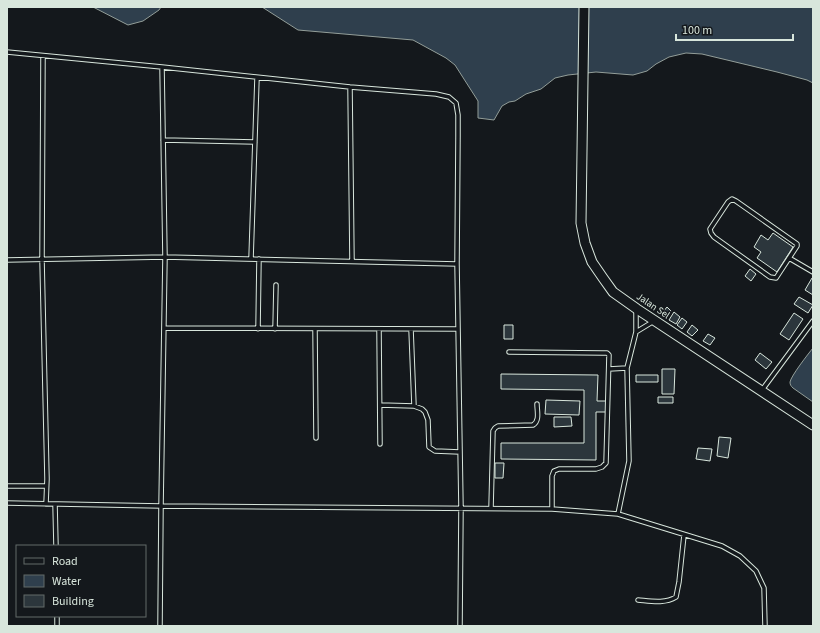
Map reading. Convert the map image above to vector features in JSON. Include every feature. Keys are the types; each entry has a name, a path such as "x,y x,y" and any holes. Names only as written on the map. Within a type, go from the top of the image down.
{"street":[{"name":"Jalan Sel","path":"584,7 581,223 585,243 592,262 613,292 636,309 813,425"}],"lane":[{"path":"7,52 257,78 436,94 449,97 456,103 458,115 457,264 461,508 460,626"},
{"path":"43,56 42,260 47,480 46,504"},
{"path":"160,626 160,506 165,257 162,67"},
{"path":"251,259 257,78"},
{"path":"350,87 352,261"},
{"path":"163,140 255,142"},
{"path":"732,199 797,243 798,245 789,258 776,278 770,277 714,237 711,234 710,229 728,202 732,199"},
{"path":"7,260 165,257 457,264"},
{"path":"789,258 813,272"},
{"path":"258,329 259,259"},
{"path":"276,285 276,329"},
{"path":"618,514 628,461 627,368 636,332 636,309"},
{"path":"636,332 654,321"},
{"path":"762,391 813,321"},
{"path":"164,328 458,329"},
{"path":"315,329 316,438"},
{"path":"379,329 380,444"},
{"path":"411,329 414,406"},
{"path":"509,352 607,353 609,356 606,463 602,467 596,469 554,471 552,476 552,509"},
{"path":"609,369 627,368"},
{"path":"491,508 493,431 498,426 536,424 537,404"},
{"path":"380,405 414,406 422,409 427,416 429,447 435,451 460,452"},
{"path":"7,486 46,486"},
{"path":"7,503 160,506 552,509 618,514 722,546 740,556 756,571 764,588 765,626"},
{"path":"55,504 56,545"},
{"path":"638,600 662,602 676,597 684,535"}],"water":[{"path":"93,7 161,7 143,21 128,25"},
{"path":"262,7 813,7 813,83 777,72 702,54 686,53 669,57 647,71 633,75 596,72 555,78 541,89 526,94 515,101 509,102 502,106 494,120 478,118 478,101 455,65 446,58 413,40 298,30"},
{"path":"813,348 813,402 793,388 790,382 796,370"}],"building":[{"path":"773,233 793,247 777,272 757,258 761,252 754,247 761,235 768,240"},
{"path":"750,269 756,274 751,281 745,276"},
{"path":"812,278 813,279 813,295 805,290"},
{"path":"799,297 813,305 808,313 794,304"},
{"path":"667,307 671,311 667,316 663,312"},
{"path":"674,312 680,317 676,324 669,320"},
{"path":"794,313 803,319 789,340 780,334"},
{"path":"682,318 687,322 682,329 677,325"},
{"path":"504,325 513,325 513,339 504,339"},
{"path":"692,325 698,330 692,336 687,332"},
{"path":"708,334 715,338 710,345 703,341"},
{"path":"760,353 772,362 766,369 755,360"},
{"path":"662,369 675,369 674,394 662,394"},
{"path":"501,374 598,375 597,401 607,401 607,412 596,412 596,460 501,459 501,443 584,443 584,390 501,389"},
{"path":"636,375 658,375 658,382 636,382"},
{"path":"658,397 673,397 673,403 658,403"},
{"path":"546,400 580,401 579,415 545,414"},
{"path":"554,417 571,417 572,426 554,427"},
{"path":"719,437 731,438 728,458 717,456"},
{"path":"698,448 712,449 710,461 696,459"},
{"path":"495,463 504,463 503,478 495,478"}]}
